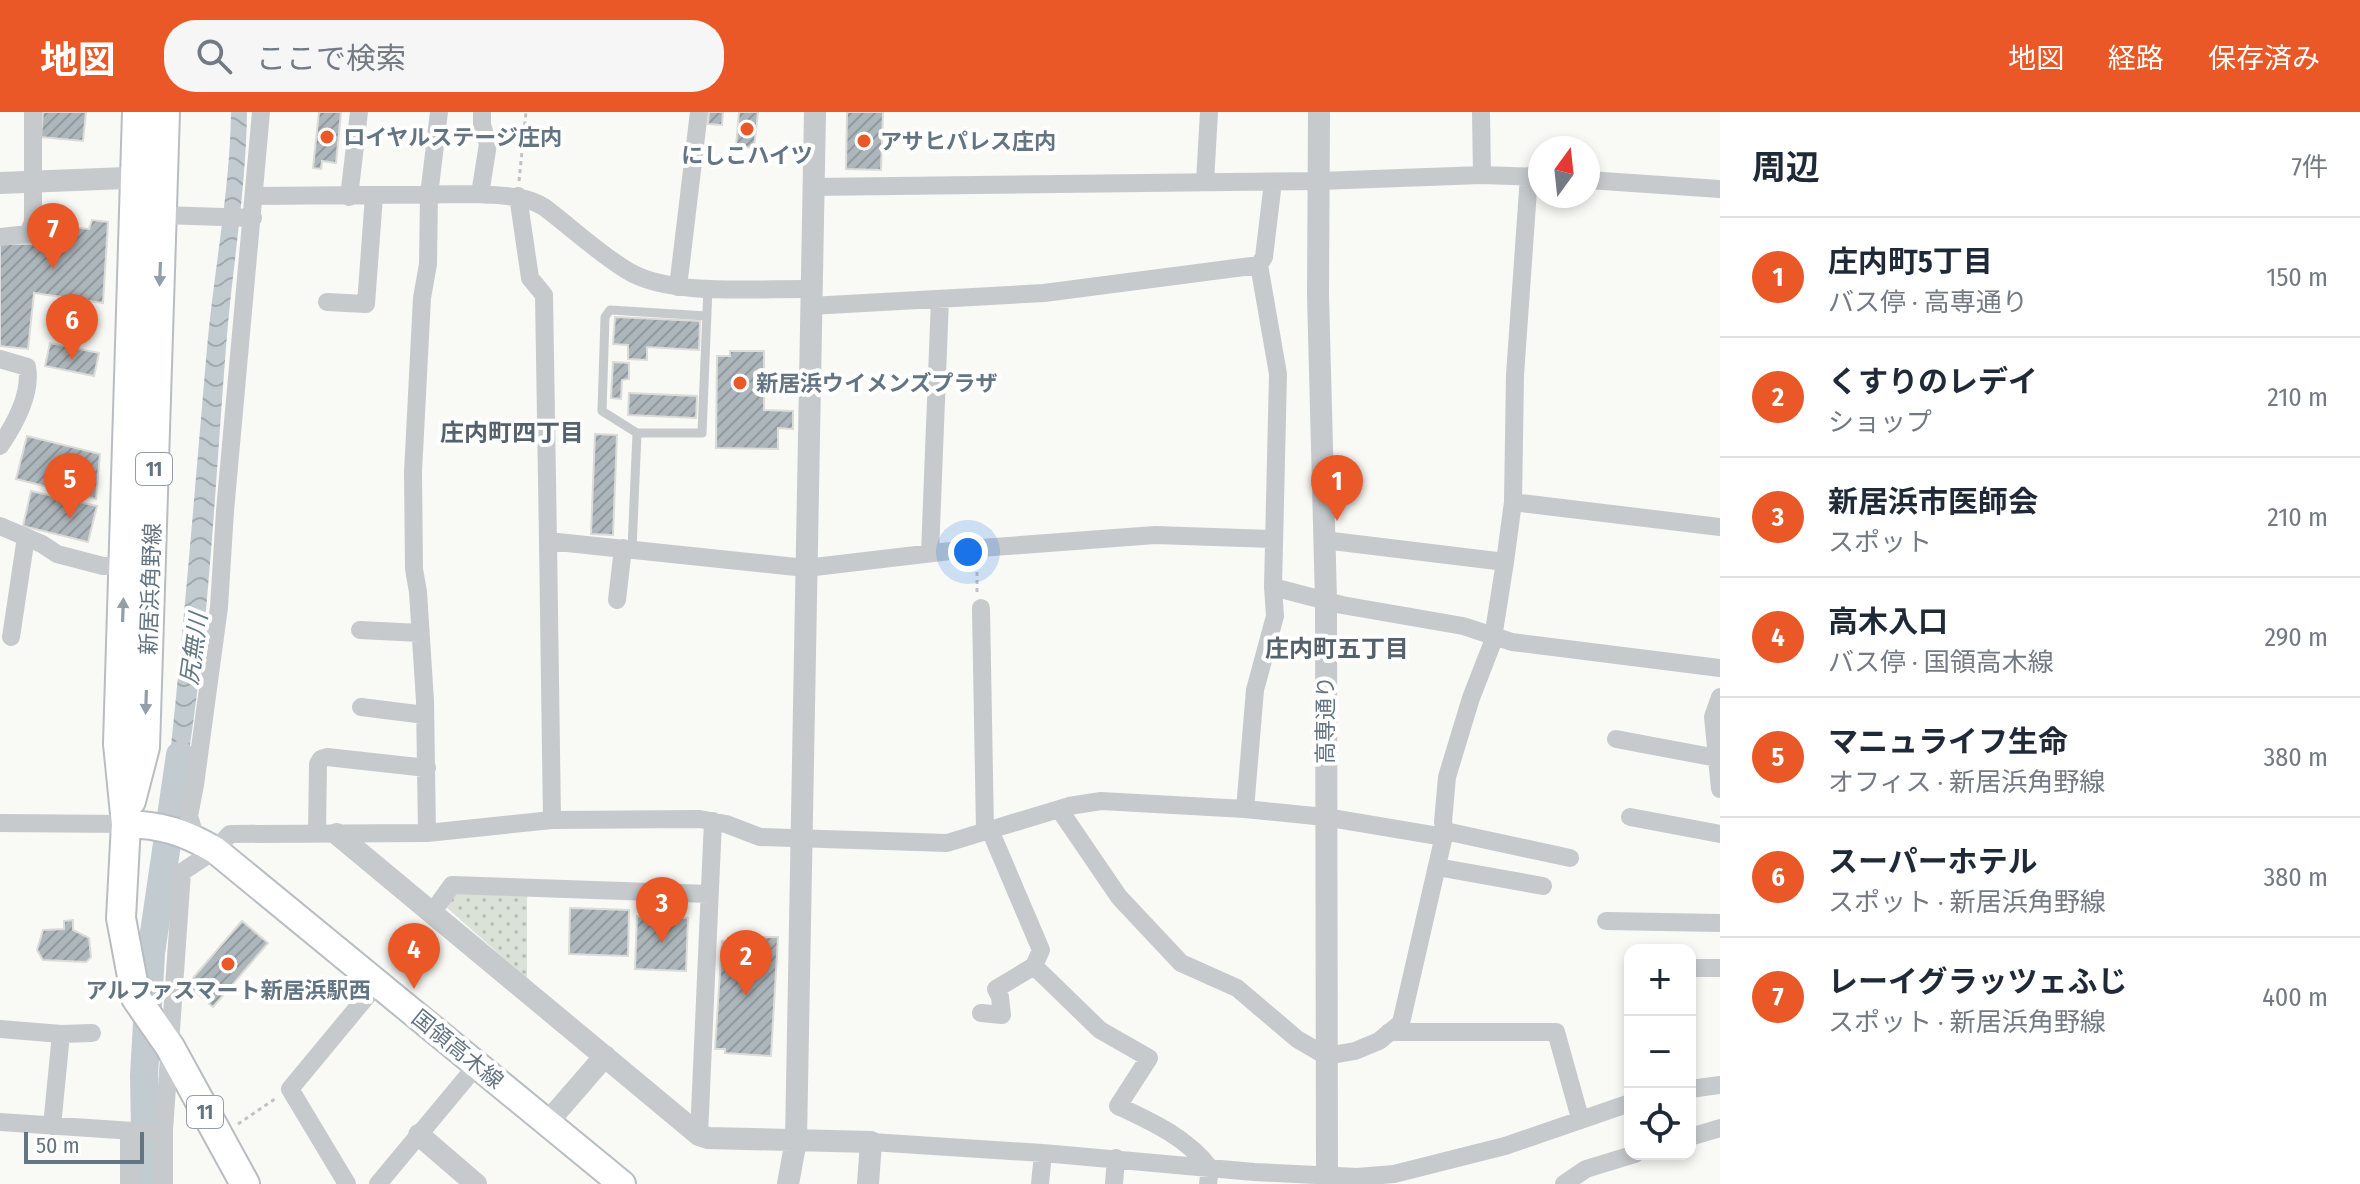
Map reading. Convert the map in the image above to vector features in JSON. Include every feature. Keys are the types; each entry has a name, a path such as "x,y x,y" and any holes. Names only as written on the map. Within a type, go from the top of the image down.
{"main road":[{"name":"新居浜角野線","path":"126,824 145,747 162,215 150,177 137,112"},
{"name":"新居浜角野線","path":"165,112 150,177 124,566 118,744 126,824 121,918 136,998 167,1044"},
{"path":"126,824 186,836"},
{"name":"国領高木線","path":"186,836 377,984 622,1184"},
{"name":"11","path":"167,1044 245,1184"}],"street":[{"path":"0,237 28,234 33,222 33,112"},
{"path":"164,1184 160,1130 182,872 219,607 249,218 255,196 261,112"},
{"path":"349,197 359,112"},
{"path":"427,833 425,715 414,569 413,472 422,298 428,264 429,195 439,112"},
{"path":"480,194 488,144 482,112"},
{"path":"678,287 699,112"},
{"path":"788,1184 796,1140 815,112"},
{"path":"1205,182 1209,112"},
{"name":"高専通り","path":"1319,112 1318,295 1326,600 1326,1180"},
{"path":"1481,112 1482,175"},
{"path":"812,187 1528,176"},
{"path":"0,183 150,177"},
{"path":"1600,181 1720,189"},
{"path":"1245,809 1255,690 1275,616 1278,374 1259,265 1264,257 1273,182"},
{"path":"255,196 518,196 544,207 628,272 647,280 678,287 810,298 940,299 1044,293 1259,265"},
{"path":"327,302 366,304 374,196"},
{"path":"518,196 530,278 544,295 552,820"},
{"path":"1059,809 1119,897 1181,963 1237,988 1297,1039 1326,1056 1355,1051 1379,1041 1401,1023 1444,834 1447,777 1471,698 1492,644 1513,502 1515,375 1532,208"},
{"path":"162,215 249,218"},
{"path":"930,553 940,299"},
{"path":"0,359 27,367 29,379 19,414 0,446"},
{"path":"1513,502 1720,527"},
{"path":"0,526 57,554 103,566 124,566"},
{"path":"548,541 806,568 977,548 1155,535 1274,539"},
{"path":"11,637 26,537"},
{"path":"1324,540 1505,562"},
{"path":"617,600 628,549"},
{"path":"1273,587 1463,626 1512,642 1720,668"},
{"path":"981,608 987,830 1041,950 1034,966 996,989 1002,1015 981,1013"},
{"path":"360,630 420,633"},
{"path":"1720,697 1713,717 1720,789"},
{"path":"361,707 425,715"},
{"path":"1616,739 1717,758"},
{"path":"427,768 327,757 321,759 318,764 327,834 431,914 699,1135 708,1138 871,1142 1043,1153 1116,1158 1209,1176 1326,1180 1394,1174 1505,1146 1624,1105"},
{"path":"186,836 427,833 552,820 622,818 713,821 760,837 947,843 1059,809 1101,801 1325,817 1444,834 1570,858"},
{"path":"1630,817 1720,834"},
{"path":"699,1135 713,821"},
{"path":"0,823 126,824"},
{"path":"1437,867 1543,886"},
{"path":"431,914 452,885 709,894"},
{"path":"1606,921 1720,923"},
{"path":"1034,966 1100,1030 1149,1058 1118,1106 1170,1131 1202,1158 1209,1176"},
{"path":"1696,968 1720,968"},
{"path":"347,1184 290,1089 377,984"},
{"path":"0,1029 92,1033"},
{"path":"1389,1032 1556,1032 1580,1118"},
{"path":"52,1126 61,1034"},
{"path":"547,1123 605,1056"},
{"path":"378,1184 477,1065"},
{"path":"1696,1088 1720,1085"},
{"path":"0,1122 131,1131 160,1130"},
{"path":"1696,1135 1720,1128"},
{"path":"129,1184 131,1131"},
{"path":"419,1135 476,1184"},
{"path":"868,1184 871,1142"},
{"path":"1040,1184 1043,1153"},
{"path":"1564,1184 1586,1169 1624,1157"},
{"path":"1114,1184 1116,1158"},
{"path":"1394,1174 1411,1184"}],"lane":[{"path":"707,316 610,310 605,317 602,411 637,433 702,433 707,316 708,288"},
{"path":"628,549 637,433"}],"path":[{"path":"518,196 526,112"},
{"path":"977,548 977,606 981,608"},
{"path":"217,1134 239,1124 290,1089"}],"shaded area":[{"path":"452,893 527,896 527,979 445,906"}],"water":[{"path":"231,112 247,112 244,171 226,347 204,631 181,800 168,786 169,765 207,348 228,171"}],"building":[{"path":"43,112 86,112 83,141 41,137"},
{"name":"ロイヤルステージ庄内","path":"319,112 341,112 336,163 322,161 321,169 313,168"},
{"path":"709,112 723,112 722,125 708,124"},
{"name":"にしこハイツ","path":"739,112 758,112 754,148 736,146"},
{"name":"アサヒパレス庄内","path":"847,112 883,112 881,170 846,169"},
{"path":"92,220 108,222 103,303 34,293 28,349 0,346 0,244 45,244 46,225 89,229"},
{"path":"615,317 700,321 699,350 647,347 647,360 628,359 628,345 613,344"},
{"path":"50,343 99,353 94,376 45,366"},
{"name":"新居浜ウイメンズプラザ","path":"730,351 764,351 764,410 793,411 793,429 778,428 778,449 716,448 717,356 730,356"},
{"path":"613,362 629,363 629,379 622,380 621,399 611,398"},
{"path":"629,393 697,396 696,418 628,415"},
{"path":"595,434 617,435 613,535 591,534"},
{"path":"27,436 100,454 96,499 16,479"},
{"path":"31,491 97,506 88,542 23,526"},
{"path":"570,908 629,910 628,956 569,954"},
{"path":"637,916 688,918 686,971 635,969"},
{"path":"73,920 73,930 89,938 91,957 86,962 43,960 37,950 43,930 64,929 64,921"},
{"name":"アルファスマート新居浜駅西","path":"242,921 268,943 213,1007 187,985"},
{"path":"763,937 778,937 771,1056 725,1053 725,1049 715,1049 722,941 762,944"}],"waterway":[{"name":"尻無川","path":"146,1184 144,1076 151,953 180,755"}],"place":[{"name":"にしこハイツ","path":"747,129"},
{"name":"ロイヤルステージ庄内","path":"327,137"},
{"name":"アサヒパレス庄内","path":"864,141"},
{"name":"レーイグラッツェふじ","path":"53,269"},
{"name":"スーパーホテル","path":"72,360"},
{"name":"新居浜ウイメンズプラザ","path":"740,383"},
{"name":"マニュライフ生命","path":"70,519"},
{"name":"庄内町5丁目","path":"1337,521"},
{"name":"新居浜市医師会","path":"662,943"},
{"name":"アルファスマート新居浜駅西","path":"228,964"},
{"name":"高木入口","path":"414,989"},
{"name":"くすりのレデイ","path":"746,996"}],"district":[{"name":"庄内町四丁目","path":"512,433"},
{"name":"庄内町五丁目","path":"1337,649"}]}
